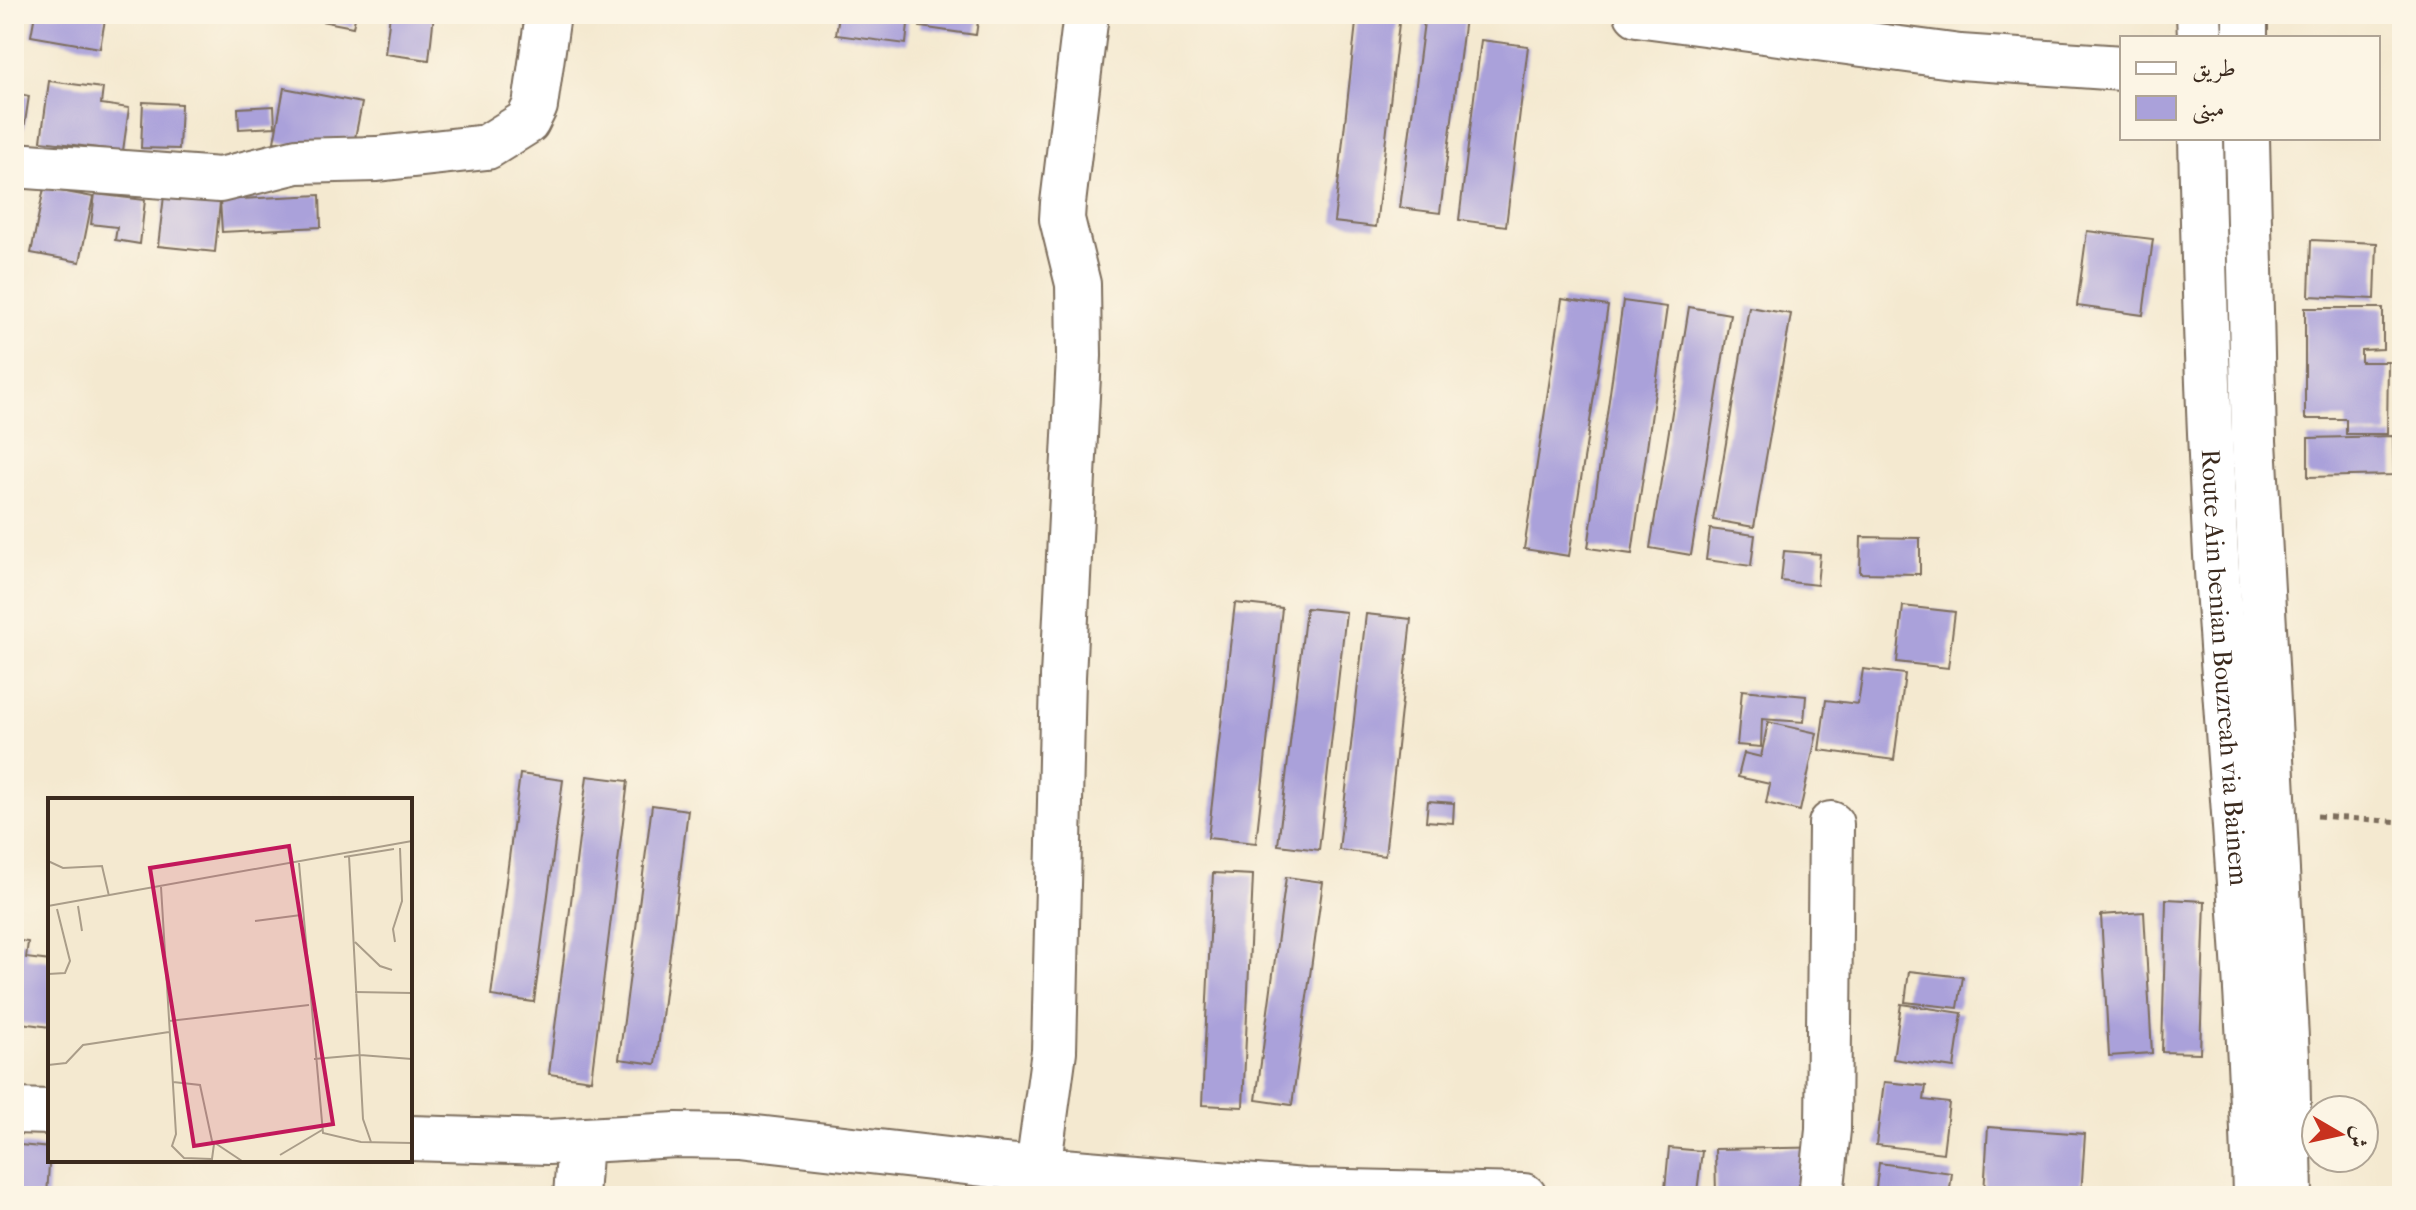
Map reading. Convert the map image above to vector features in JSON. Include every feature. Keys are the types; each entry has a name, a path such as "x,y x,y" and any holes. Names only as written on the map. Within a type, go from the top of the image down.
{"street":[{"path":"14,165 220,180 297,161 377,159 487,147 527,122 535,106 548,14"},
{"path":"1038,1169 1054,1051 1063,692 1079,341 1078,284 1062,219 1086,14"},
{"path":"1637,14 1960,57 2120,68"},
{"path":"2199,14 2200,36"},
{"path":"2245,14 2245,36"},
{"name":"Route Ain benian Bouzreah via Bainem","path":"2201,140 2216,540 2244,950 2255,1196"},
{"name":"Route Ain benian Bouzreah via Bainem","path":"2247,140 2254,441 2287,1057 2290,1196"},
{"path":"1821,1196 1828,1130 1831,824"},
{"path":"14,1111 48,1112"},
{"path":"412,1138 580,1141 677,1135 738,1136 1038,1169 1304,1191 1524,1196"},
{"path":"576,1196 580,1141"}],"path":[{"path":"2272,812 2402,822"}],"building":[{"path":"35,14 106,14 100,48 31,36"},
{"path":"322,14 356,14 353,27 321,21"},
{"path":"390,14 434,14 429,60 385,54"},
{"path":"839,14 909,14 906,44 836,35"},
{"path":"922,14 979,14 976,35 920,27"},
{"path":"1357,14 1400,14 1376,227 1334,222"},
{"path":"1425,14 1465,18 1440,213 1400,208"},
{"path":"1481,40 1528,46 1506,226 1459,220"},
{"path":"49,81 103,88 101,104 129,108 123,151 41,141"},
{"path":"284,88 362,103 351,158 274,142"},
{"path":"14,93 29,96 24,129 14,127"},
{"path":"143,102 181,104 179,149 141,148"},
{"path":"274,106 275,127 239,129 238,108"},
{"path":"44,188 93,197 80,262 31,253"},
{"path":"95,194 145,200 140,244 115,240 117,227 91,224"},
{"path":"320,195 321,227 222,232 220,200"},
{"path":"164,196 220,202 215,252 158,246"},
{"path":"2087,231 2153,239 2143,315 2077,306"},
{"path":"2311,240 2377,243 2375,299 2309,296"},
{"path":"1562,299 1608,306 1569,556 1524,549"},
{"path":"1623,301 1667,307 1632,554 1588,548"},
{"path":"1689,307 1730,314 1691,555 1650,548"},
{"path":"1749,307 1791,314 1754,527 1713,520"},
{"path":"2305,308 2383,308 2383,349 2361,350 2361,362 2388,362 2387,434 2346,434 2346,419 2305,419"},
{"path":"2393,436 2394,475 2308,477 2308,438"},
{"path":"1710,529 1755,535 1751,566 1706,560"},
{"path":"1861,537 1920,538 1920,574 1860,573"},
{"path":"1784,551 1820,554 1817,585 1781,581"},
{"path":"1235,603 1282,608 1256,843 1208,838"},
{"path":"1903,606 1955,612 1948,668 1897,662"},
{"path":"1306,608 1346,612 1319,850 1278,845"},
{"path":"1366,614 1411,619 1385,856 1339,850"},
{"path":"1863,669 1905,674 1894,760 1819,750 1826,700 1858,704"},
{"path":"1742,690 1806,696 1804,722 1762,719 1761,747 1737,745"},
{"path":"1768,722 1817,733 1800,811 1766,803 1770,784 1738,777 1744,753 1761,757"},
{"path":"520,774 563,780 534,1002 491,996"},
{"path":"587,776 628,781 591,1080 549,1074"},
{"path":"1428,801 1454,803 1453,823 1426,821"},
{"path":"652,805 688,810 656,1064 619,1059"},
{"path":"1213,873 1253,875 1243,1107 1202,1105"},
{"path":"1286,877 1323,882 1292,1105 1256,1100"},
{"path":"2166,899 2205,901 2200,1053 2162,1052"},
{"path":"2144,912 2152,1053 2109,1056 2101,915"},
{"path":"14,940 28,942 26,958 48,961 48,1027 14,1022"},
{"path":"1909,971 1963,977 1958,1008 1905,1002"},
{"path":"1901,1004 1962,1013 1954,1068 1893,1059"},
{"path":"1884,1082 1926,1086 1924,1100 1949,1103 1943,1153 1876,1145"},
{"path":"1988,1127 2085,1134 2081,1196 1984,1193"},
{"path":"20,1145 48,1148 47,1196 14,1196"},
{"path":"1839,1147 1840,1193 1716,1195 1715,1149"},
{"path":"1669,1148 1702,1151 1697,1192 1665,1189"},
{"path":"1879,1163 1952,1173 1949,1196 1875,1196"}]}
